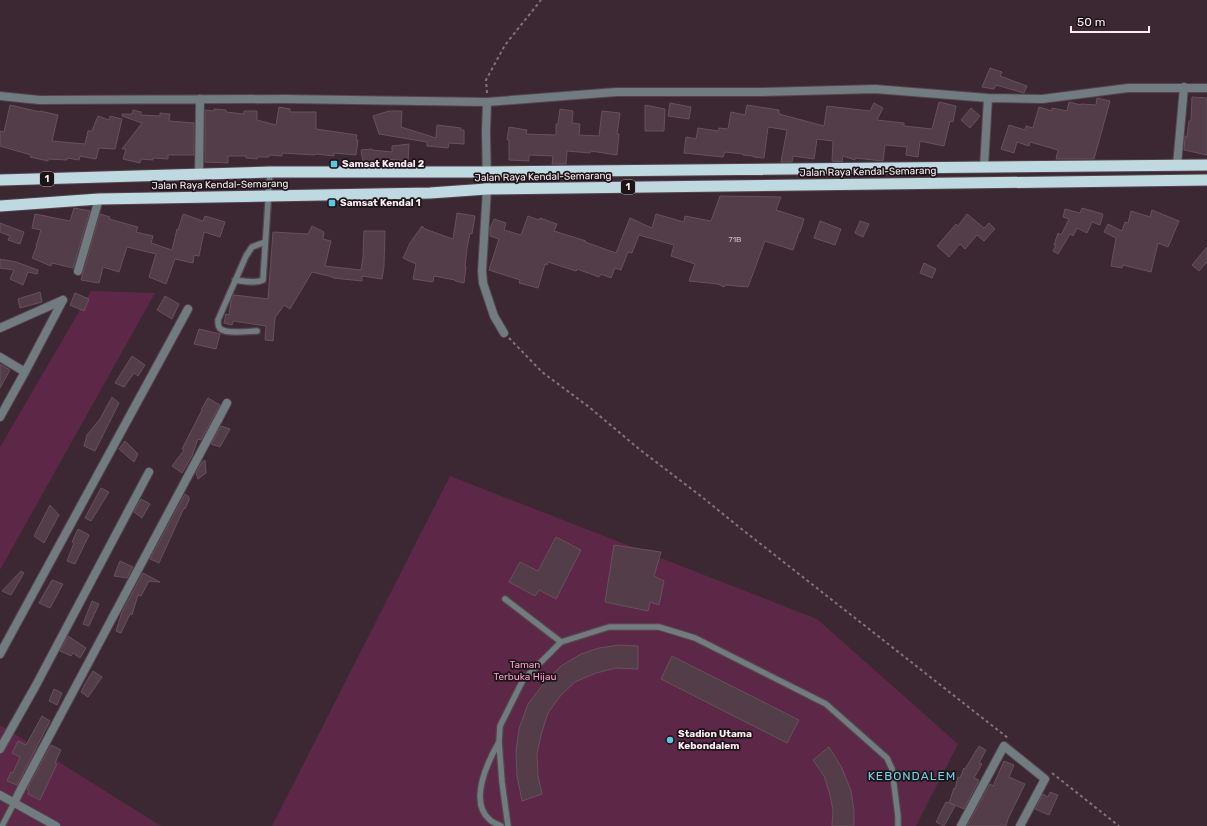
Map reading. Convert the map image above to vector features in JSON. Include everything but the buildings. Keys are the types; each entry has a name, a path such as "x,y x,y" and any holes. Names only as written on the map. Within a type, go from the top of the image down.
{"highway":[{"path":"1191,180 1192,165"},
{"name":"Jalan Raya Kendal-Semarang","path":"56,179 270,172 780,170 1207,165"},
{"path":"780,170 780,185"},
{"name":"1","path":"0,180 56,179"},
{"name":"Jalan Raya Kendal-Semarang","path":"0,206 98,199 430,193 487,189 1207,180"}],"street":[{"path":"0,96 39,100 346,99 487,102 616,92 761,92 875,89 988,98 1042,99 1128,88 1207,88"},
{"path":"1177,165 1184,88"},
{"path":"984,168 988,98"},
{"path":"199,174 200,99"},
{"path":"487,102 487,189 482,271 483,283 494,316 504,333"},
{"path":"0,175 29,174 56,179"},
{"path":"78,271 98,199"},
{"path":"0,328 63,300 25,372 1,412"},
{"path":"0,654 188,309"},
{"path":"0,357 25,372"},
{"path":"14,803 227,403"},
{"path":"0,750 149,472"},
{"path":"961,826 1004,746 1045,779 1020,826"},
{"path":"0,795 56,826"}],"lane":[{"path":"235,280 255,282 263,280 270,172"},
{"path":"257,331 227,332 221,330 218,326 218,320 246,256 252,247 265,242"},
{"path":"505,599 560,642"},
{"path":"508,826 502,782 499,742 500,726 523,680 560,642 609,627 659,627 695,638 826,704 887,758 892,769 898,826"},
{"path":"499,742 484,772 480,792 480,802 484,812 490,820 501,826"},
{"path":"2,826 14,803"}],"path":[{"path":"487,102 486,80 505,46 541,0"},
{"path":"504,333 542,372 589,407 639,449 1008,738"},
{"path":"1051,771 1119,826"}],"green space":[{"path":"91,291 155,293 0,570 0,447"},
{"name":"Taman Terbuka Hijau","path":"450,476 817,619 958,744 916,826 272,826"},
{"path":"0,725 161,826 0,826"}],"place":[{"name":"Samsat Kendal 2","path":"334,164"},
{"name":"Samsat Kendal 1","path":"332,203"},
{"name":"Stadion Utama Kebondalem","path":"670,740"}],"district":[{"name":"KEBONDALEM","path":"912,776"}]}
